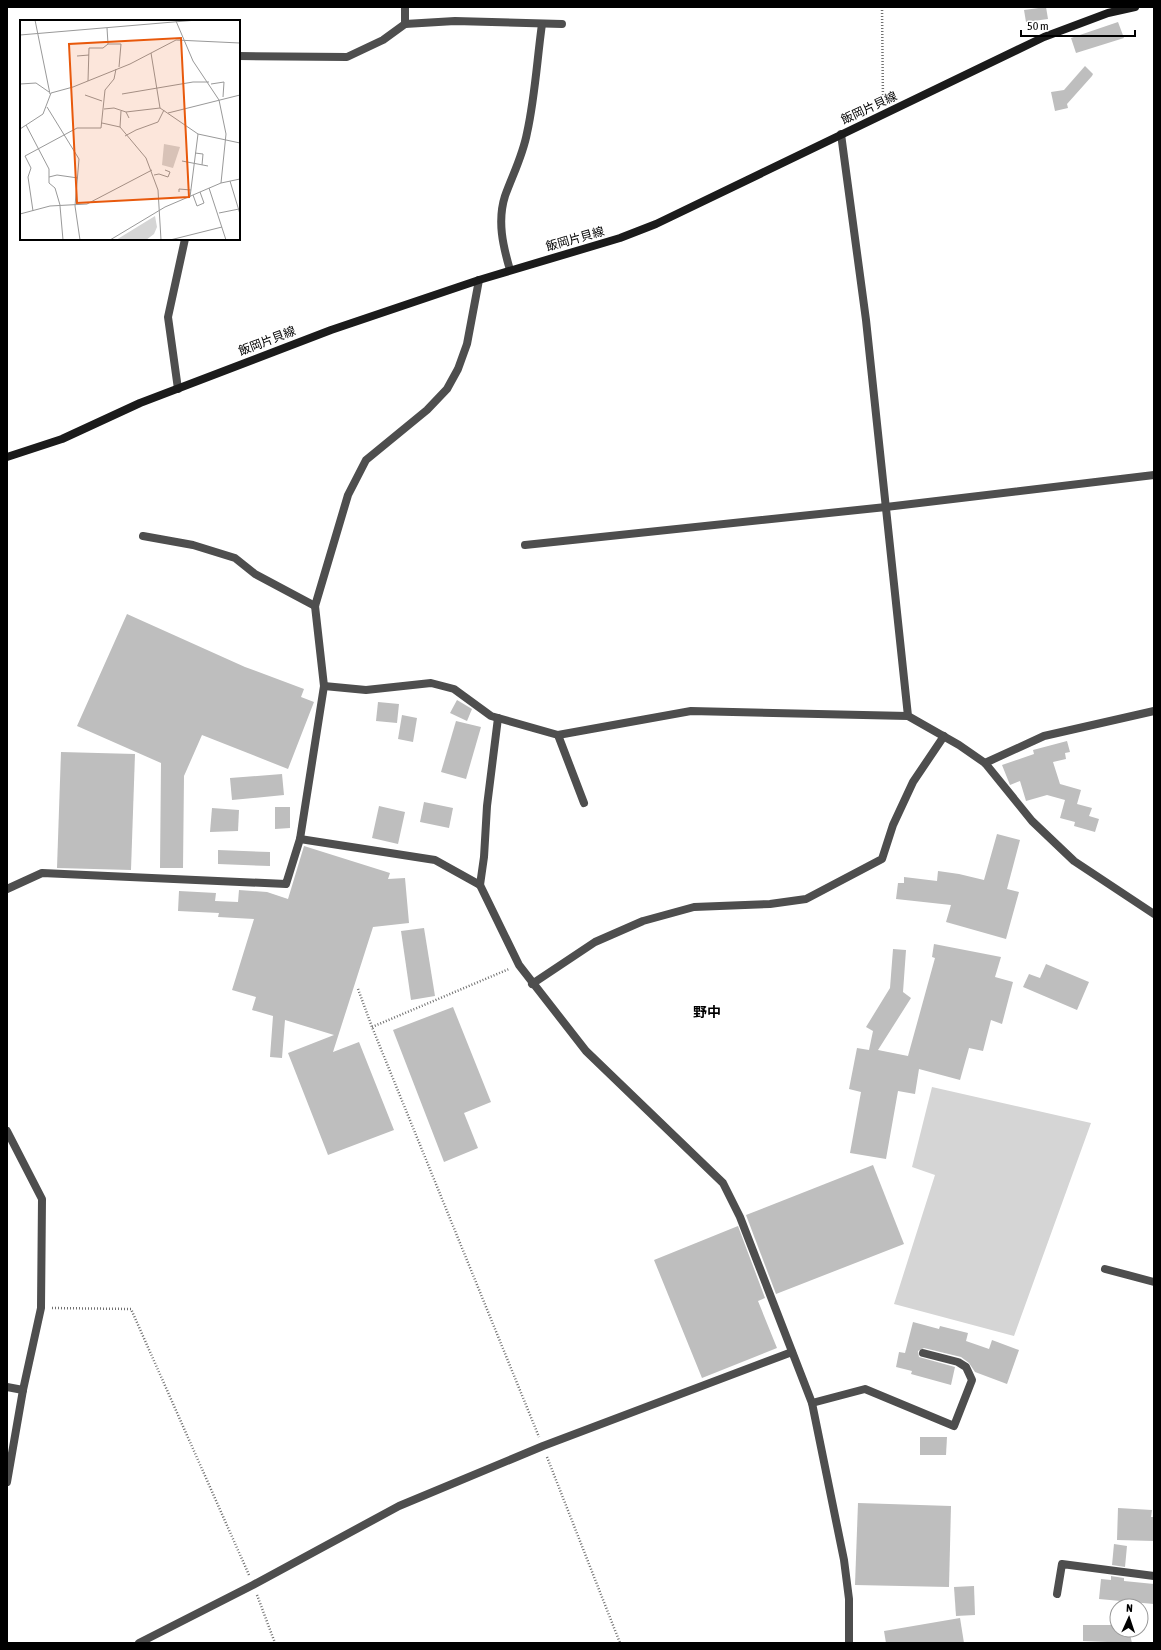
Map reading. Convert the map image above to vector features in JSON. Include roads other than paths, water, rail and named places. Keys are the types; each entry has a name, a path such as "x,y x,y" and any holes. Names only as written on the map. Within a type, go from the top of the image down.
{"main road":[{"name":"飯岡片貝線","path":"7,457 62,440 140,404 331,330 510,270 620,238 656,224 1044,37 1108,13 1135,7"}],"street":[{"path":"405,7 405,24"},
{"path":"240,56 347,57 383,40 405,24 455,21 562,24"},
{"path":"510,270 503,245 501,220 505,197 523,154 528,131 542,24"},
{"path":"841,134 866,320 908,716"},
{"path":"178,389 168,317 185,240"},
{"path":"7,889 42,873 286,884 300,839 324,686 315,606 348,495 366,460 427,410 447,389 458,369 467,344 479,280"},
{"path":"525,545 886,507 1154,475"},
{"path":"143,536 193,544 235,558 255,574 315,606"},
{"path":"324,686 366,690 431,682 454,689 491,716 558,735 691,711 908,716 944,736 985,763 1032,821 1074,861 1154,914"},
{"path":"985,763 1044,736 1154,711"},
{"path":"498,718 487,806 484,857 480,885 519,964 532,984 586,1051 723,1183 740,1217 812,1403 844,1560 849,1599 848,1643"},
{"path":"558,735 584,803"},
{"path":"532,984 595,942 643,921 694,907 770,904 806,899 882,859 894,825 913,782 944,736"},
{"path":"300,839 435,860 480,885"},
{"path":"7,1131 42,1199 41,1308 23,1390 7,1482"},
{"path":"1104,1269 1154,1282"},
{"path":"139,1643 254,1585 399,1506 543,1446 792,1352"},
{"path":"812,1403 865,1389 954,1426 972,1380 966,1367 958,1362 923,1353"},
{"path":"7,1387 23,1390"},
{"path":"1056,1594 1062,1564 1154,1576"}],"district":[{"name":"野中","path":"707,1012"}]}
